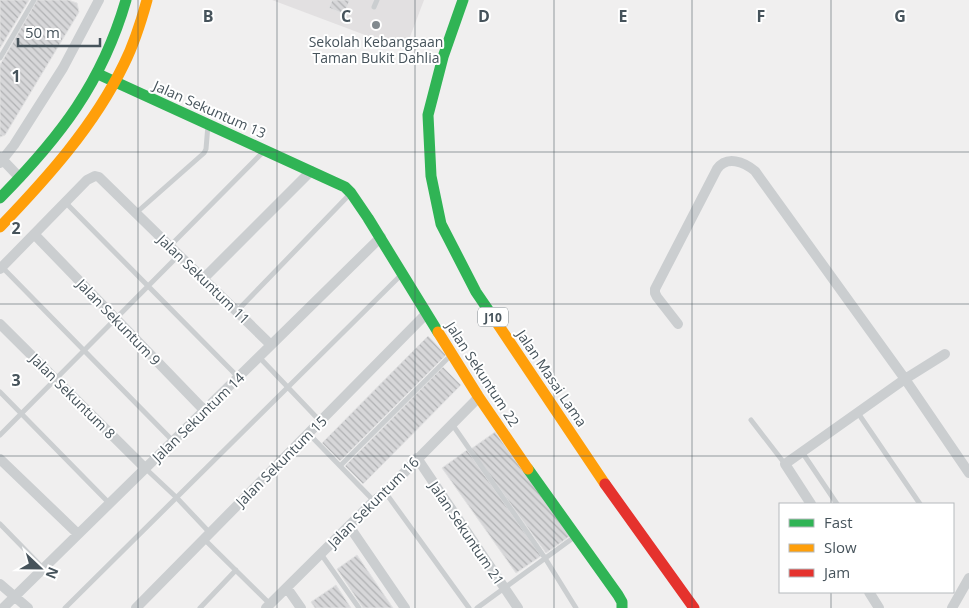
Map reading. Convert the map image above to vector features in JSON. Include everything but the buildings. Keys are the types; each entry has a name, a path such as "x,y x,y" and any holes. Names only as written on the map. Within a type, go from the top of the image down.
{"street":[{"path":"20,178 1,160 63,68 99,0"},
{"path":"0,198 50,145 98,74 114,38 126,0"},
{"path":"0,227 24,203 66,153 96,113 114,83 139,26 147,0"},
{"name":"Jalan Masai Lama","path":"463,0 443,57 428,115 431,176 440,224 476,292 625,514 694,608"},
{"name":"Jalan Sekuntum 13","path":"98,74 114,83 311,171"},
{"path":"678,324 657,297 655,289 717,169 723,163 733,160 743,163 755,171 905,379 969,473"},
{"path":"203,278 311,171"},
{"name":"Jalan Sekuntum 22","path":"311,171 351,193 381,237 426,314 479,397 618,595 622,607"},
{"name":"Jalan Sekuntum 11","path":"1,268 64,202 91,177 100,177 271,345"},
{"name":"Jalan Sekuntum 9","path":"34,234 204,410"},
{"name":"Jalan Sekuntum 14","path":"3,608 381,237"},
{"name":"Jalan Sekuntum 15","path":"136,608 426,314"},
{"name":"Jalan Sekuntum 8","path":"0,324 145,468"},
{"path":"810,503 785,464 905,379 945,354"},
{"name":"Jalan Sekuntum 16","path":"268,606 374,501 386,492 417,458 479,397"},
{"name":"Jalan Sekuntum 21","path":"417,458 518,608"},
{"path":"0,459 78,534"},
{"path":"349,526 405,608"},
{"path":"952,608 969,578"},
{"path":"0,584 28,608"},
{"path":"287,588 301,608"},
{"path":"870,593 879,608"}],"lane":[{"path":"0,58 34,0"},
{"path":"374,8 377,0"},
{"path":"136,213 204,152 208,125"},
{"path":"170,246 265,150"},
{"path":"237,311 351,193"},
{"path":"64,202 238,378"},
{"path":"0,435 179,255"},
{"path":"1,268 85,350 173,441"},
{"path":"65,608 402,274"},
{"path":"340,466 452,354"},
{"path":"259,357 320,421"},
{"path":"0,392 110,503"},
{"path":"858,413 919,503"},
{"path":"751,420 785,464"},
{"path":"452,424 545,558 576,608"},
{"path":"308,433 374,501"},
{"path":"802,452 836,503"},
{"path":"145,468 177,498 207,536 268,606"},
{"path":"386,492 469,608"},
{"path":"0,524 43,568"},
{"path":"477,608 576,537"},
{"path":"320,554 359,608"},
{"path":"200,608 236,570"}],"shaded area":[{"name":"Sekolah Kebangsaan Taman Bukit Dahlia","path":"272,0 424,0 405,50"}],"traffic: fast":[{"path":"0,198 42,153 76,107 105,57 126,0"},
{"path":"463,0 443,57 428,115 431,176 441,224 476,292 491,314"},
{"path":"98,74 345,187 368,218 438,332"},
{"path":"528,469 618,595 622,602 622,608"}],"traffic: slow":[{"path":"0,227 52,170 99,109 128,56 147,0"},
{"path":"491,314 605,484"},
{"path":"438,332 478,396 528,469"}],"traffic: jam":[{"path":"605,484 694,608"}],"place":[{"name":"Sekolah Kebangsaan Taman Bukit Dahlia","path":"376,25"}]}
